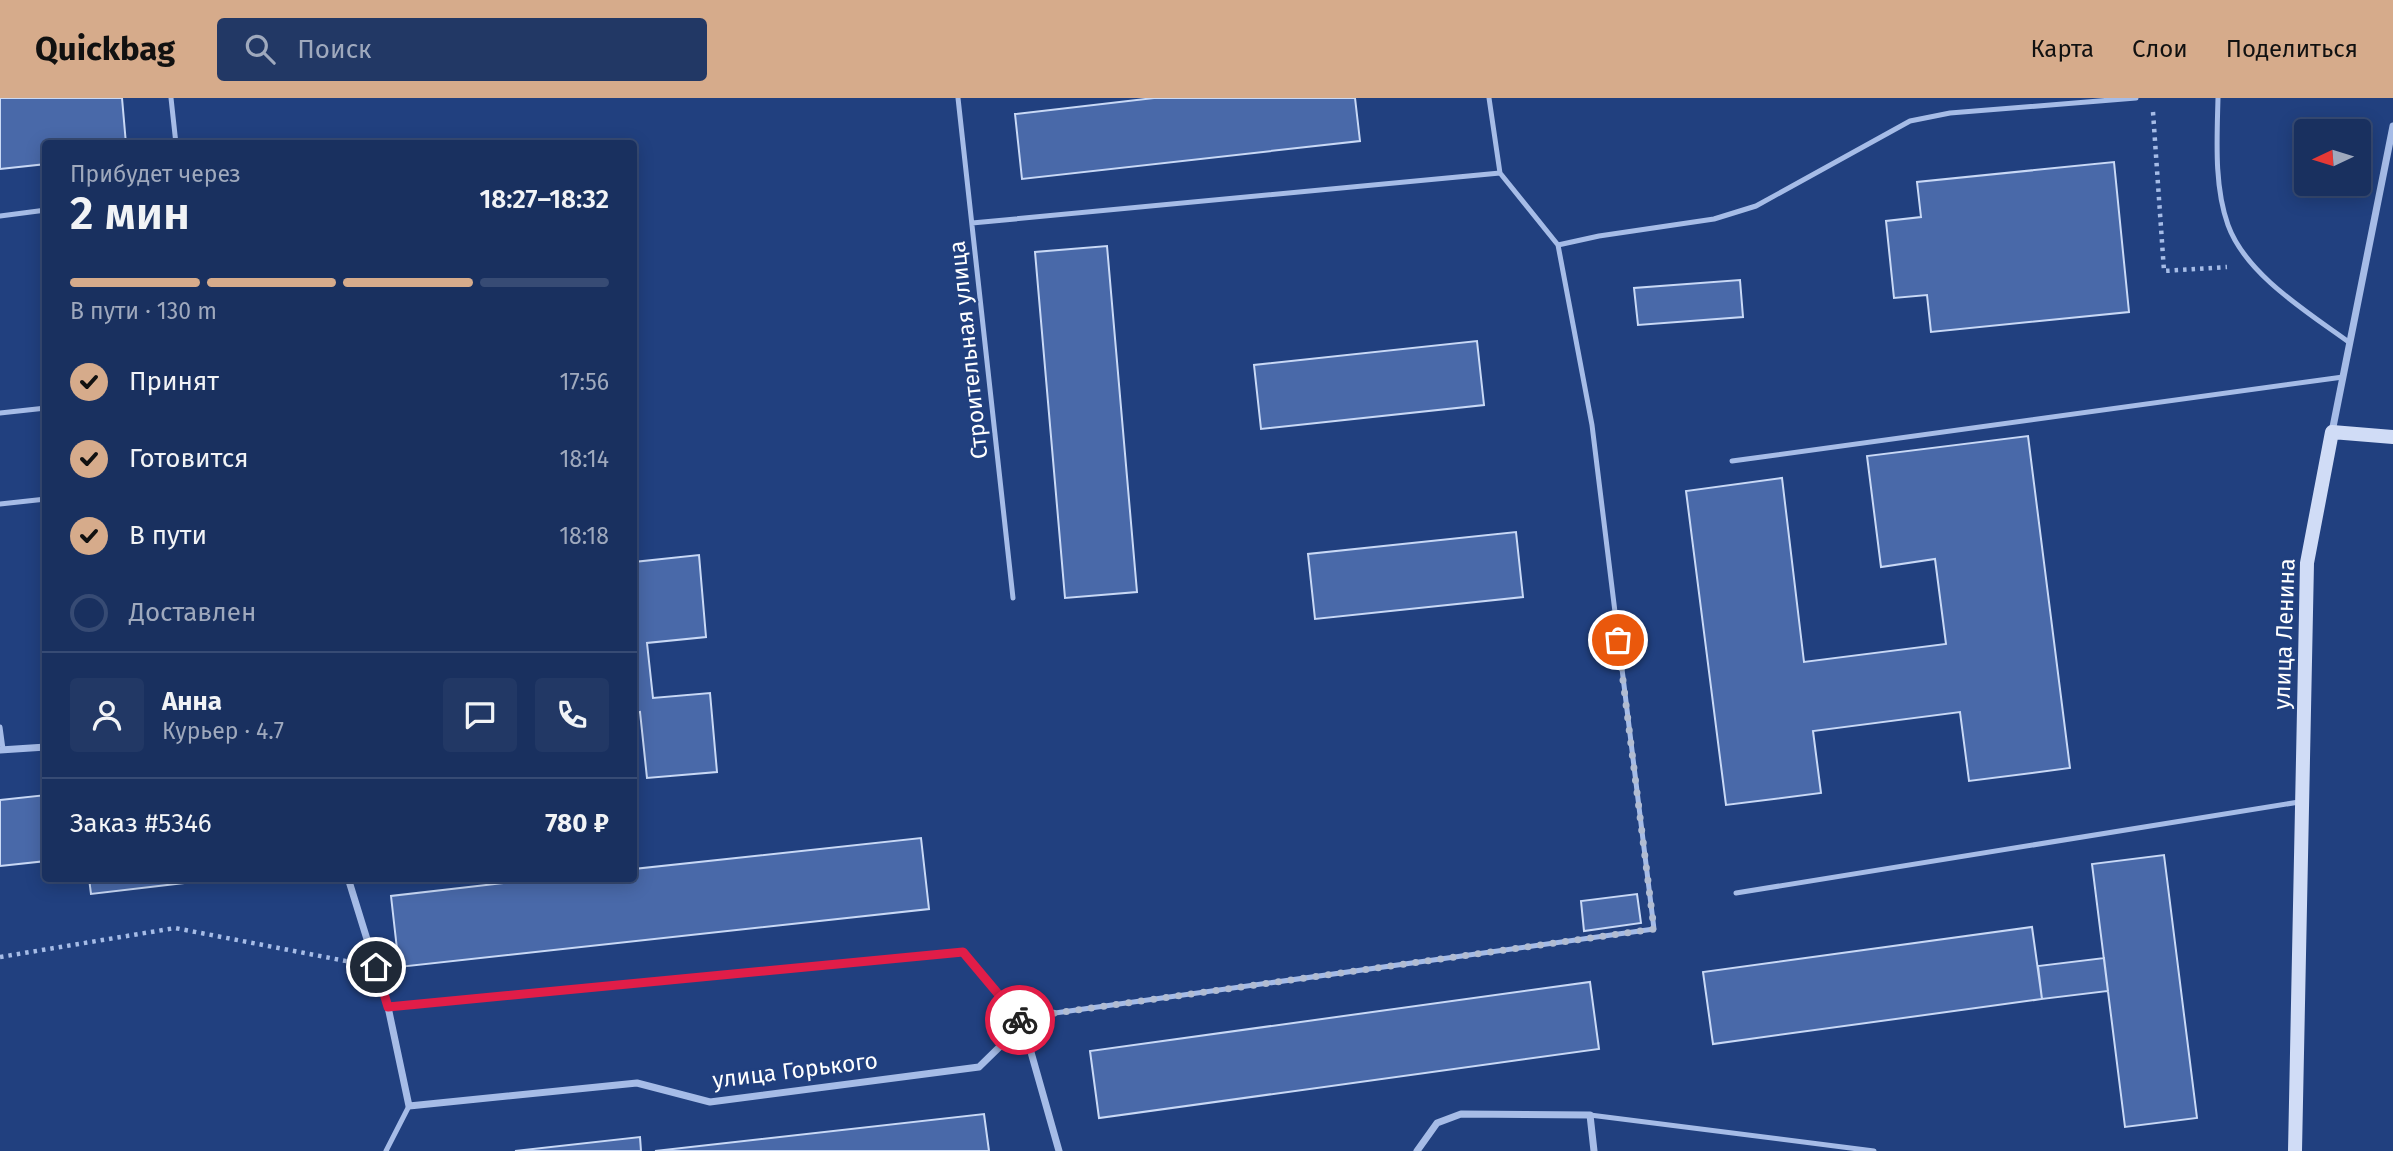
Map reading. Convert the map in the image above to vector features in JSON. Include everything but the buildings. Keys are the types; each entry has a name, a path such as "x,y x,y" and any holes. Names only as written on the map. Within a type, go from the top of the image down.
{"street":[{"name":"улица Ленина","path":"2295,1151 2307,563 2393,126"},
{"path":"2332,432 2393,438"},
{"path":"1,750 42,747"},
{"path":"349,882 388,1007 409,1106"},
{"name":"улица Горького","path":"409,1106 637,1083 710,1102 979,1067 1023,1024"},
{"path":"1023,1024 1059,1151"},
{"path":"1417,1151 1437,1123 1461,1114 1590,1115 1594,1151"}],"lane":[{"path":"171,98 176,140"},
{"name":"Строительная улица","path":"958,98 1013,598"},
{"path":"388,1007 963,952 1023,1024 1048,1014 1654,929 1592,425 1558,244 1500,173 1489,98"},
{"path":"1558,244 1714,219 1756,206 1910,121 1950,113 2136,98"},
{"path":"2218,98 2217,168 2228,226 2252,265 2282,292 2350,343"},
{"path":"972,223 1500,173"},
{"path":"0,216 42,211"},
{"path":"1732,461 2343,377"},
{"path":"0,413 42,408"},
{"path":"0,504 42,499"},
{"path":"0,727 1,750"},
{"path":"1736,893 2303,802"},
{"path":"386,1151 409,1106"},
{"path":"1590,1115 1874,1151"}],"path":[{"path":"2153,111 2164,271 2252,265"},
{"path":"0,957 175,928 376,967"}],"way so far":[{"path":"1020,1020 1023,1024 1048,1014 1654,929 1618,640"}],"route":[{"path":"376,967 388,1007 963,952 1020,1020"}]}
